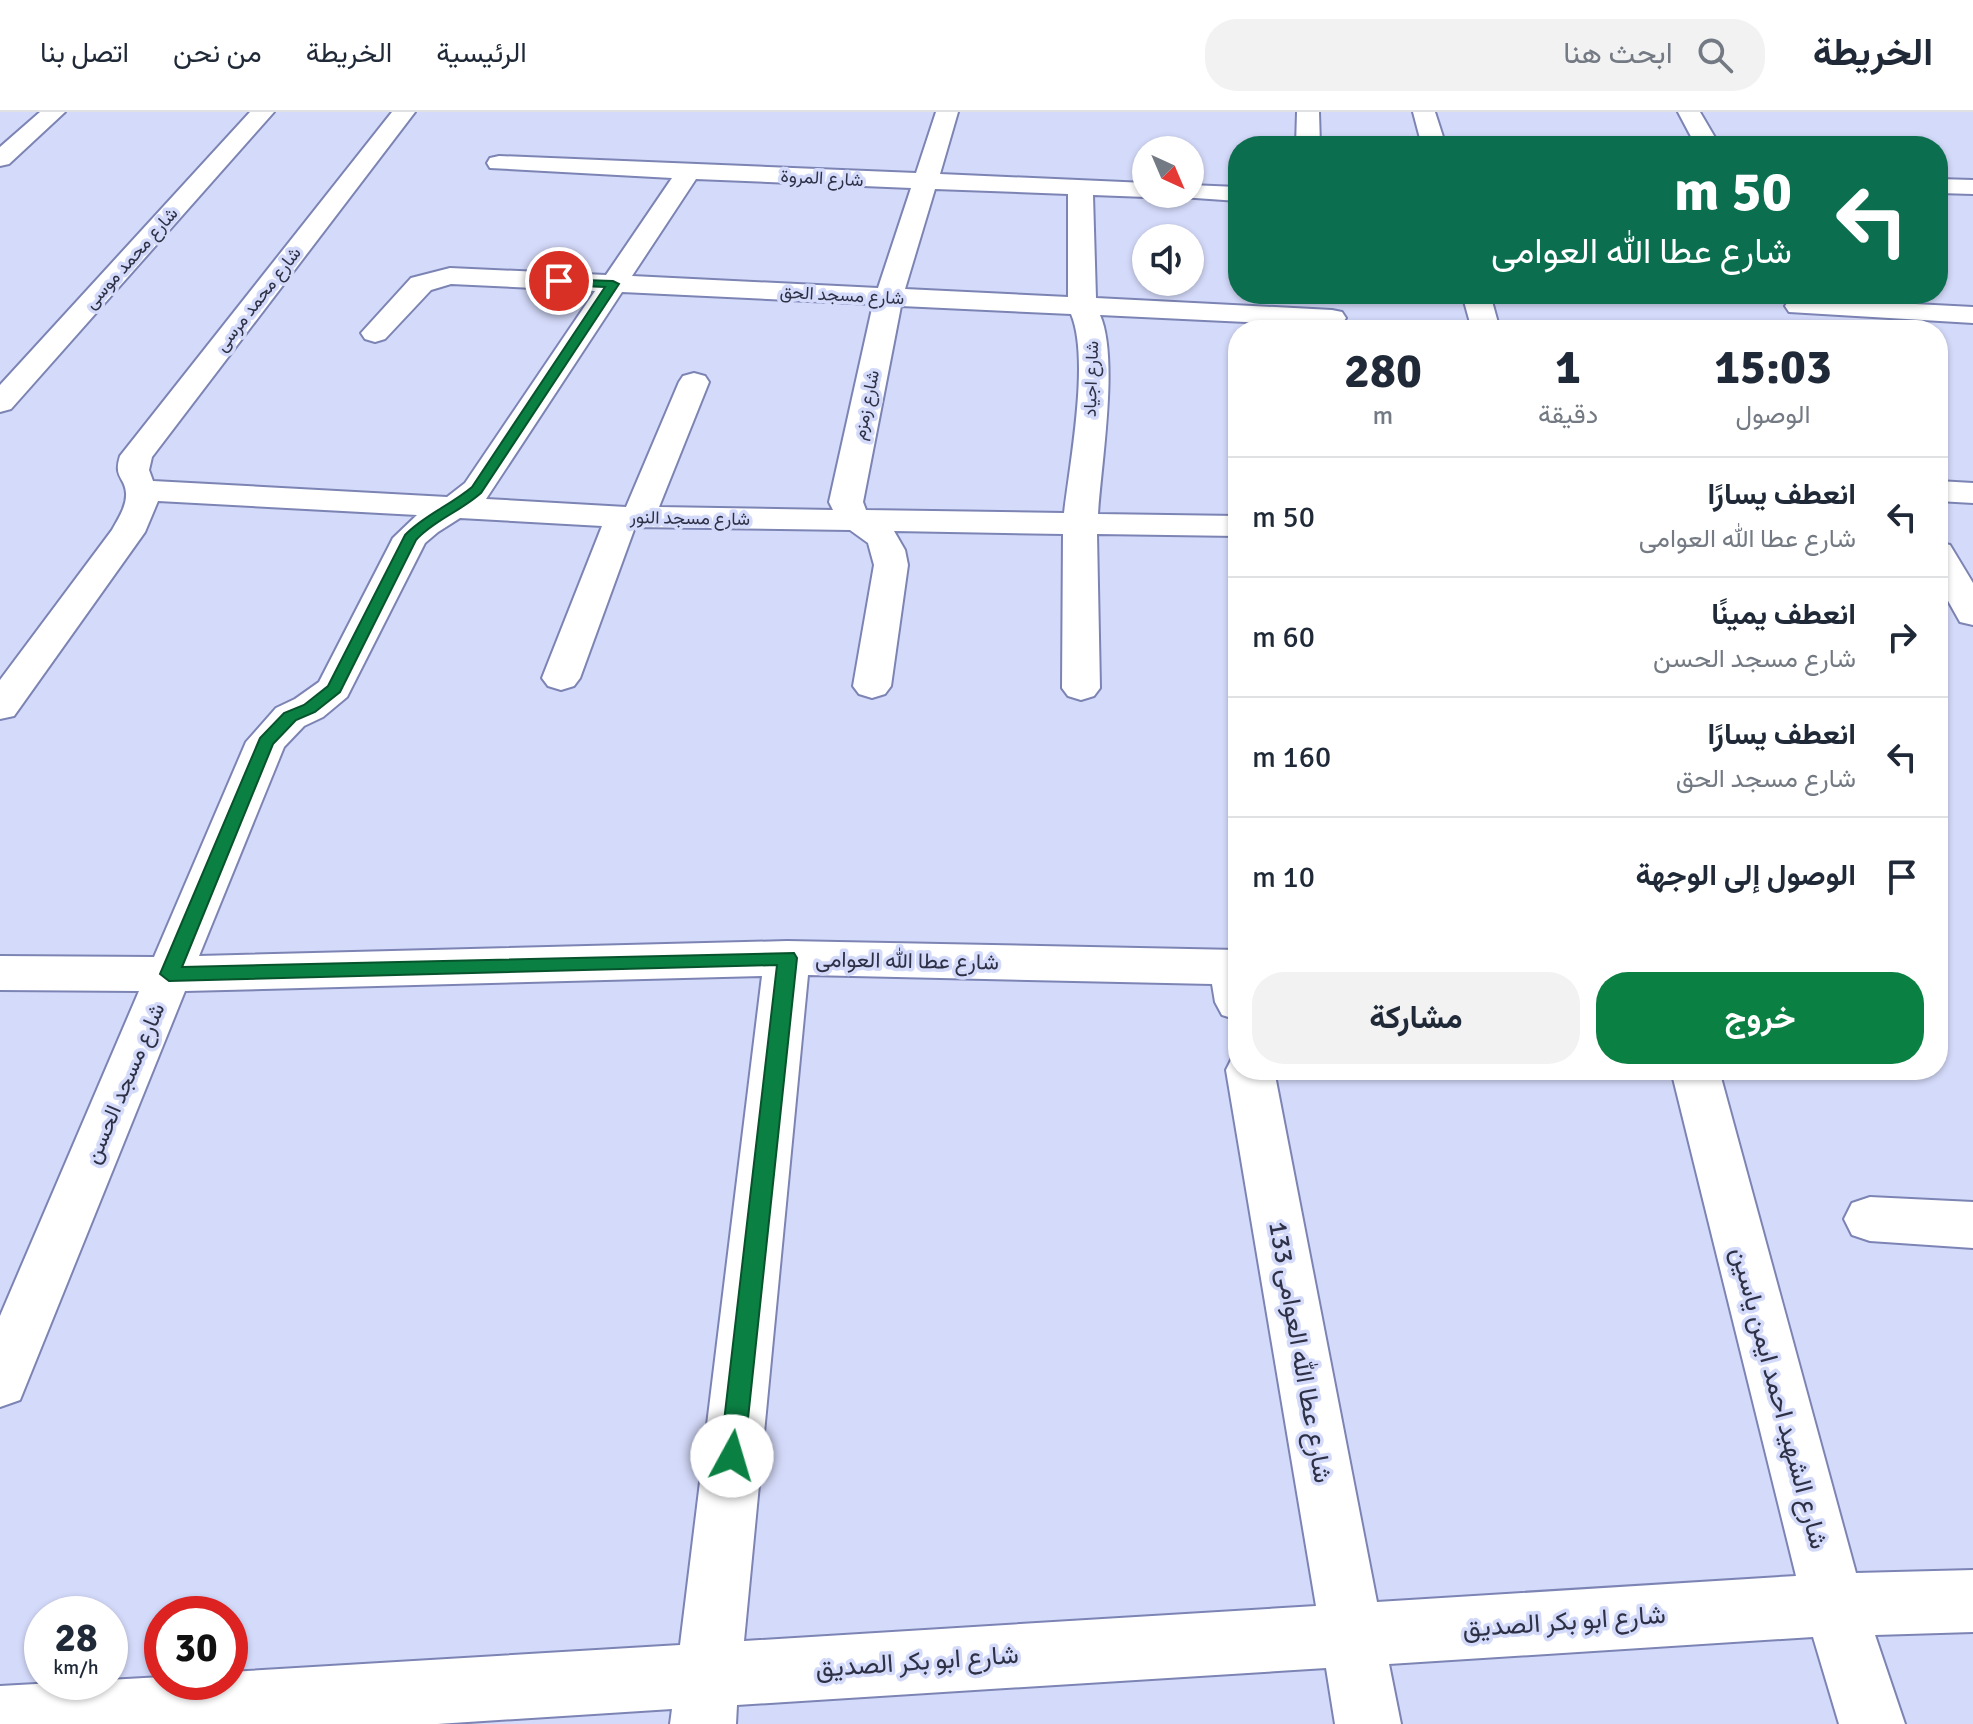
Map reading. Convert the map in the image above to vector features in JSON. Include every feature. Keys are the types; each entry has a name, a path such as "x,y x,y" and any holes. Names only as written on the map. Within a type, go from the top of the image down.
{"street":[{"path":"0,159 54,112"},
{"name":"شارع محمد موسى","path":"0,403 263,112"},
{"name":"شارع محمد مرسى","path":"143,490 134,480 131,469 136,456 404,112"},
{"name":"شارع زمزم","path":"855,520 846,502 889,297 947,112"},
{"path":"1308,112 1308,136"},
{"path":"1424,112 1431,136"},
{"path":"1689,112 1702,136"},
{"name":"شارع المروة","path":"499,163 1132,190"},
{"name":"شارع مسجد الحسن","path":"0,1381 266,742 290,717 309,708 334,689 410,538 421,527 456,508 477,490 688,172"},
{"path":"1948,186 1973,187"},
{"name":"شارع اجياد","path":"1080,188 1082,306 1093,331 1095,359 1080,523 1081,688"},
{"path":"1204,193 1228,194"},
{"name":"شارع مسجد الحق","path":"375,333 421,284 450,276 1082,306 1331,314"},
{"path":"1801,310 1973,315"},
{"path":"561,678 630,517 694,382"},
{"path":"0,707 128,532 140,510 143,490"},
{"name":"شارع مسجد النور","path":"143,490 630,517 1228,526"},
{"path":"1948,492 1973,493"},
{"path":"855,520 879,532 889,547 891,565 872,686"},
{"path":"1948,570 1973,614"},
{"path":"705,1699 787,958"},
{"name":"شارع عطا الله العوامى","path":"0,973 169,974 787,958 1228,978"},
{"name":"شارع عطا الله العوامى 133","path":"1252,1080 1368,1724"},
{"name":"شارع الشهيد احمد ايمن ياسين","path":"1698,1080 1834,1605 1872,1724"},
{"path":"1870,1219 1973,1225"},
{"name":"شارع ابو بكر الصديق","path":"0,1719 705,1699 1352,1634 1834,1605 1973,1601"}],"route":[{"path":"559,281 613,284 477,490 456,508 421,527 410,538 334,689 324,699 290,717 276,728 266,742 169,974 787,958 732,1456"}]}
